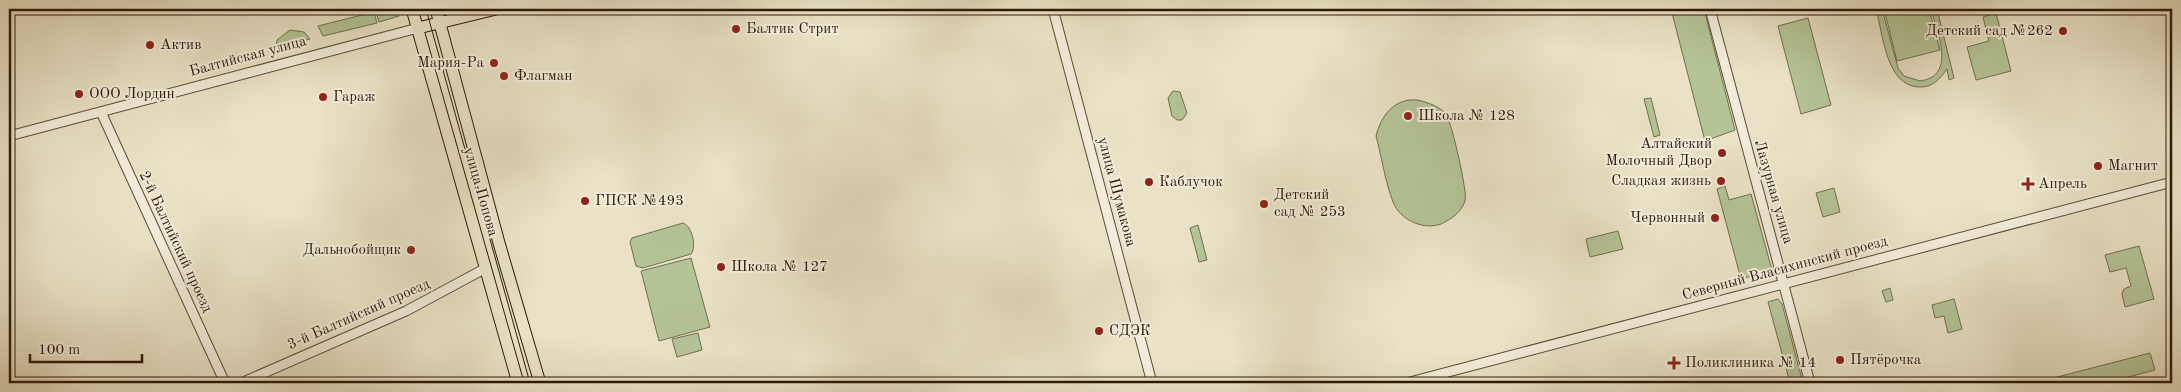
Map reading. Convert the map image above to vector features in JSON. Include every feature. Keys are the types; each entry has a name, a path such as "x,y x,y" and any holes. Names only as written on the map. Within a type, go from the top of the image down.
{"main road":[{"name":"улица Попова","path":"412,9 518,383"},
{"name":"улица Попова","path":"436,9 499,243 540,383"},
{"name":"Балтийская улица","path":"418,28 496,9"},
{"path":"435,91 457,84"}],"street":[{"name":"улица Шумакова","path":"1053,9 1152,383"},
{"name":"Лазурная улица","path":"1710,9 1810,383"},
{"name":"Балтийская улица","path":"9,136 418,28"},
{"name":"2-й Балтийский проезд","path":"101,112 225,383"},
{"name":"Северный Власихинский проезд","path":"1406,383 2172,182"},
{"name":"3-й Балтийский проезд","path":"241,383 406,312 486,268"}],"green space":[{"path":"397,9 399,16 379,22 376,11"},
{"path":"1671,9 1704,9 1735,130 1705,141"},
{"path":"1876,9 1882,9 1898,68 1904,76 1920,81 1931,77 1938,71 1941,62 1940,41 1931,9 1937,9 1954,78 1949,80 1947,69 1935,82 1928,86 1919,87 1908,84 1899,78 1888,57"},
{"path":"1884,9 1929,9 1940,50 1897,61"},
{"path":"374,12 377,23 323,36 318,26"},
{"path":"1996,13 2011,71 1976,80 1967,47 1989,41 1983,17"},
{"path":"1808,18 1831,105 1801,114 1778,26"},
{"path":"290,30 304,32 310,39 276,48 277,40"},
{"path":"1173,91 1180,92 1187,113 1182,120 1177,120 1172,116 1168,98"},
{"path":"1651,98 1660,135 1654,137 1644,99"},
{"path":"1409,100 1417,100 1438,108 1447,116 1456,145 1464,186 1465,201 1461,209 1448,220 1434,226 1421,225 1409,220 1395,206 1376,136 1385,115 1395,105"},
{"path":"1725,186 1729,200 1751,194 1772,270 1741,279 1717,189"},
{"path":"1834,188 1840,212 1823,217 1816,193"},
{"path":"683,223 689,228 693,237 694,247 691,254 643,268 636,266 630,242 632,238"},
{"path":"1198,225 1207,260 1199,262 1190,228"},
{"path":"1618,231 1623,249 1590,257 1586,239"},
{"path":"2139,246 2154,299 2125,307 2122,294 2124,289 2131,286 2126,268 2110,272 2105,255"},
{"path":"691,258 710,327 659,341 641,271"},
{"path":"1890,288 1893,300 1886,302 1882,291"},
{"path":"1778,299 1782,304 1803,383 1790,383 1768,302"},
{"path":"1954,299 1962,329 1948,333 1944,316 1935,318 1932,305"},
{"path":"698,333 702,350 677,357 672,339"},
{"path":"2150,353 2155,370 2106,383 2034,383"}],"tram line":[{"path":"426,9 530,383"}],"place":[{"name":"Балтик Стрит","path":"736,29"},
{"name":"Детский сад №262","path":"2063,31"},
{"name":"Актив","path":"150,45"},
{"name":"Мария-Ра","path":"494,63"},
{"name":"Флагман","path":"504,76"},
{"name":"ООО Лордин","path":"79,94"},
{"name":"Гараж","path":"323,97"},
{"name":"Школа № 128","path":"1408,116"},
{"name":"Алтайский Молочный Двор","path":"1722,153"},
{"name":"Магнит","path":"2098,166"},
{"name":"Сладкая жизнь","path":"1721,181"},
{"name":"Каблучок","path":"1149,182"},
{"name":"Апрель","path":"2028,184"},
{"name":"ГПСК №493","path":"585,201"},
{"name":"Детский сад № 253","path":"1264,204"},
{"name":"Червонный","path":"1715,218"},
{"name":"Дальнобойщик","path":"411,250"},
{"name":"Школа № 127","path":"721,267"},
{"name":"СДЭК","path":"1099,331"},
{"name":"Пятёрочка","path":"1840,360"},
{"name":"Поликлиника № 14","path":"1674,363"}]}
